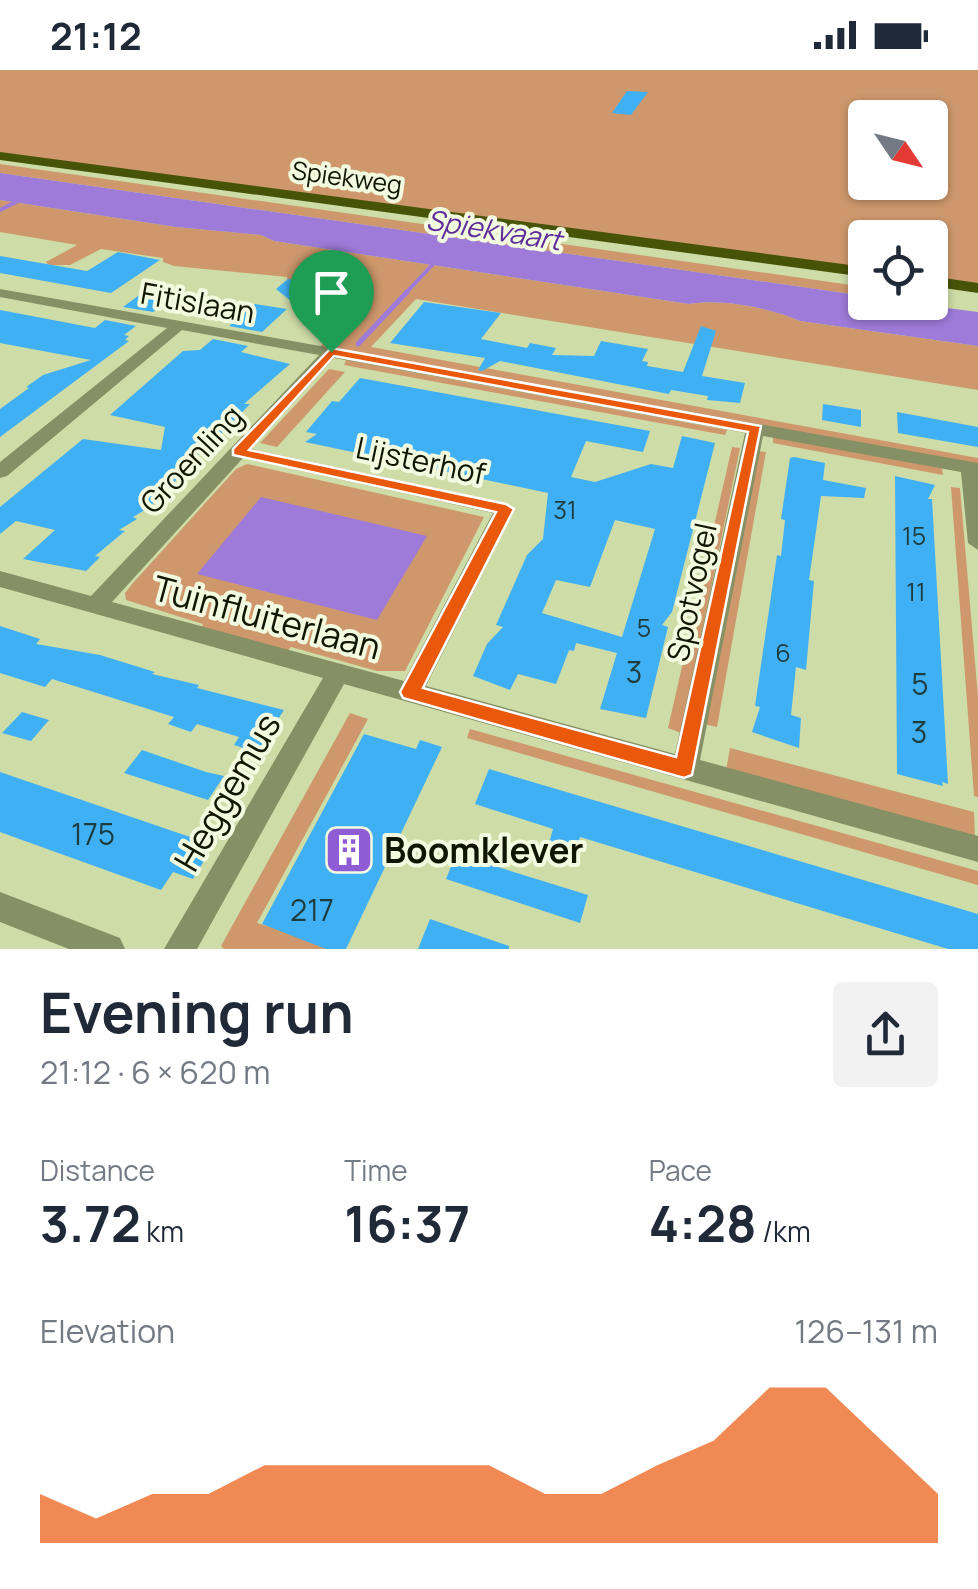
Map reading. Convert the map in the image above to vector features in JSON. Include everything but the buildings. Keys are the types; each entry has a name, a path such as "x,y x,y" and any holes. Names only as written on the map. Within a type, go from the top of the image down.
{"main road":[{"name":"Spiekweg","path":"0,156 848,270"},
{"path":"948,284 978,288"}],"street":[{"name":"Fitislaan","path":"0,293 974,468"},
{"path":"0,472 177,326"},
{"name":"Groenling","path":"95,606 331,352"},
{"name":"Spotvogel","path":"684,768 756,429"},
{"name":"Lijsterhof","path":"238,452 506,509 410,692"},
{"path":"974,468 978,543"},
{"name":"Tuinfluiterlaan","path":"0,580 978,849"},
{"name":"Heggemus","path":"180,949 338,673"},
{"path":"0,907 109,949"}],"shaded area":[{"path":"0,70 978,70 978,284 948,280 948,220 848,220 848,267 0,153"},
{"path":"0,164 848,285 848,294 0,173"},
{"path":"0,173 848,294 848,320 948,320 948,308 978,312 978,346 800,321 745,305 689,304 274,241 261,235 176,227 0,200"},
{"path":"0,200 176,227 261,235 274,241 689,304 745,305 800,321 978,346 978,390 416,299 371,347 978,458 978,465 320,347 367,296 318,299 288,282 287,277 174,266 163,262 163,258 101,249 70,265 49,265 46,262 77,245 0,232"},
{"path":"346,360 727,430 725,435 344,365"},
{"path":"329,369 345,372 277,447 260,443"},
{"path":"773,437 942,468 943,475 773,443"},
{"path":"732,447 740,448 681,733 668,728"},
{"path":"756,451 766,452 717,727 704,724"},
{"path":"247,464 484,517 405,671 377,671 291,647 287,651 201,628 203,624 126,600 125,593 133,583 236,469"},
{"path":"951,487 960,488 978,697 978,797 974,796"},
{"path":"261,497 427,536 377,620 197,574"},
{"path":"350,713 368,719 257,923 341,949 224,949 221,946"},
{"path":"470,729 978,871 978,885 467,738"},
{"path":"730,748 974,812 975,838 726,771"}],"waterway":[{"path":"0,210 16,202"},
{"path":"405,294 432,265"},
{"path":"358,344 407,292"}],"place":[{"name":"Boomklever","path":"349,850"}],"route":[{"path":"331,352 756,429 684,768 410,692 506,509 238,452 331,352"}],"water label":[{"name":"Spiekvaart","path":"494,229"}]}
